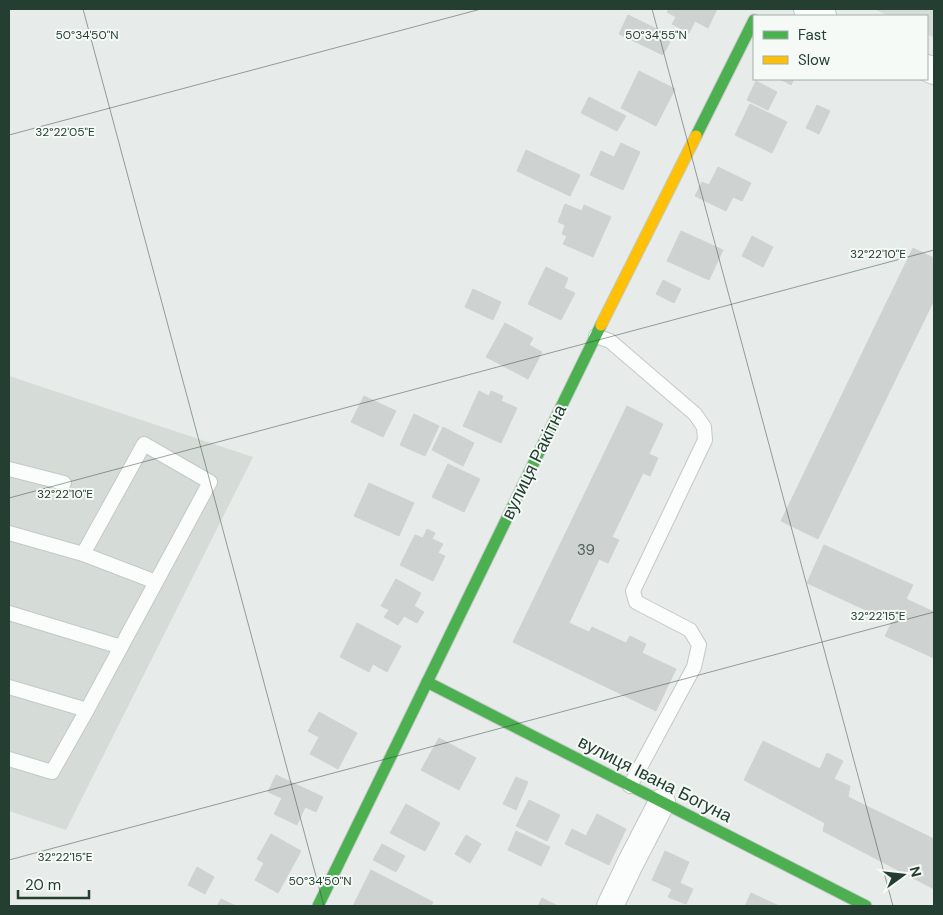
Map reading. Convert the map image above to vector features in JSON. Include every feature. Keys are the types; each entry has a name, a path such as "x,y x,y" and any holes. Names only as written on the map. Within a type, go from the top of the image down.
{"street":[{"path":"807,9 821,15"},
{"name":"вулиця Ракітна","path":"318,906 596,336 753,22"},
{"name":"вулиця Івана Богуна","path":"427,682 866,906"},
{"path":"610,906 662,802"}],"lane":[{"path":"596,336 610,342 695,414 704,427 705,440 633,591 636,602 690,630 699,645 694,667 630,786"},
{"path":"9,758 52,772 210,482 144,444 83,554"},
{"path":"9,470 64,483"},
{"path":"9,533 83,554 156,582"},
{"path":"9,613 121,647"},
{"path":"9,687 87,710"}],"shaded area":[{"path":"874,9 934,9 934,38 928,35 928,15 887,15"},
{"path":"9,376 253,457 66,830 9,811"}],"building":[{"path":"669,9 717,9 708,28 695,21 689,33 672,24 676,17 667,12"},
{"path":"628,15 661,31 658,36 670,42 663,55 619,34"},
{"path":"639,71 675,89 656,126 621,108"},
{"path":"782,80 794,80 791,85"},
{"path":"756,81 777,92 768,110 747,100"},
{"path":"589,97 626,116 617,131 581,113"},
{"path":"750,104 787,122 772,153 735,135"},
{"path":"817,105 830,111 819,134 806,128"},
{"path":"621,143 640,152 623,190 590,175 601,151 614,157"},
{"path":"526,150 580,175 570,196 517,171"},
{"path":"718,167 751,183 742,201 733,197 726,211 695,196 702,182 709,185"},
{"path":"565,204 582,211 584,205 611,217 593,257 563,244 567,236 562,234 565,225 558,222"},
{"path":"681,231 723,250 709,280 667,261"},
{"path":"752,236 773,247 763,267 742,256"},
{"path":"913,248 934,258 934,300 818,539 781,521"},
{"path":"546,267 568,278 564,288 575,293 561,320 528,304"},
{"path":"663,280 681,289 674,303 656,294"},
{"path":"473,289 501,302 493,320 465,307"},
{"path":"505,323 533,338 529,345 542,352 528,379 486,357"},
{"path":"479,391 489,396 491,391 503,396 501,401 517,408 501,443 463,426"},
{"path":"364,396 396,411 383,437 351,422"},
{"path":"627,406 663,424 649,454 658,458 650,476 643,473 612,537 619,540 608,563 599,559 569,623 589,632 592,627 626,643 630,636 646,644 642,653 676,669 656,711 513,642"},
{"path":"414,414 439,426 425,456 400,445"},
{"path":"443,427 474,443 463,466 432,450"},
{"path":"448,464 480,479 464,512 432,497"},
{"path":"369,483 414,503 399,536 354,516"},
{"path":"427,529 435,533 432,539 443,544 438,553 445,556 433,581 400,565 415,535 423,538"},
{"path":"824,545 913,585 906,599 934,612 934,658 885,636 892,622 807,583"},
{"path":"396,579 421,593 414,606 424,612 417,623 404,616 398,625 384,617 389,610 381,606"},
{"path":"357,623 401,646 387,672 373,664 369,672 340,657"},
{"path":"319,712 357,733 338,769 310,754 319,737 308,731"},
{"path":"439,738 476,758 459,790 421,770"},
{"path":"763,741 820,769 827,753 843,761 834,779 850,786 848,797 934,839 934,889 823,831 825,823 744,780"},
{"path":"276,775 323,797 316,812 305,807 297,825 274,814 282,798 268,792"},
{"path":"516,777 528,782 516,810 503,804"},
{"path":"529,800 560,815 547,841 516,826"},
{"path":"406,804 440,823 425,851 390,833"},
{"path":"597,814 626,829 609,865 565,844 572,829 586,836"},
{"path":"516,831 550,847 541,866 508,850"},
{"path":"271,834 301,851 278,893 255,880 264,863 257,859"},
{"path":"466,835 481,844 470,863 455,854"},
{"path":"382,844 405,856 396,872 373,860"},
{"path":"665,851 689,862 680,883 693,889 686,904 668,897 672,889 652,880"},
{"path":"197,867 214,877 205,894 188,885"},
{"path":"371,870 433,902 431,906 353,906"},
{"path":"751,893 779,906 745,906"},
{"path":"542,898 558,906 538,906"},
{"path":"221,899 236,906 217,906"}],"traffic: fast":[{"path":"696,136 753,22"},
{"path":"318,906 601,325"},
{"path":"427,682 866,906"}],"traffic: slow":[{"path":"601,325 696,136"}]}
